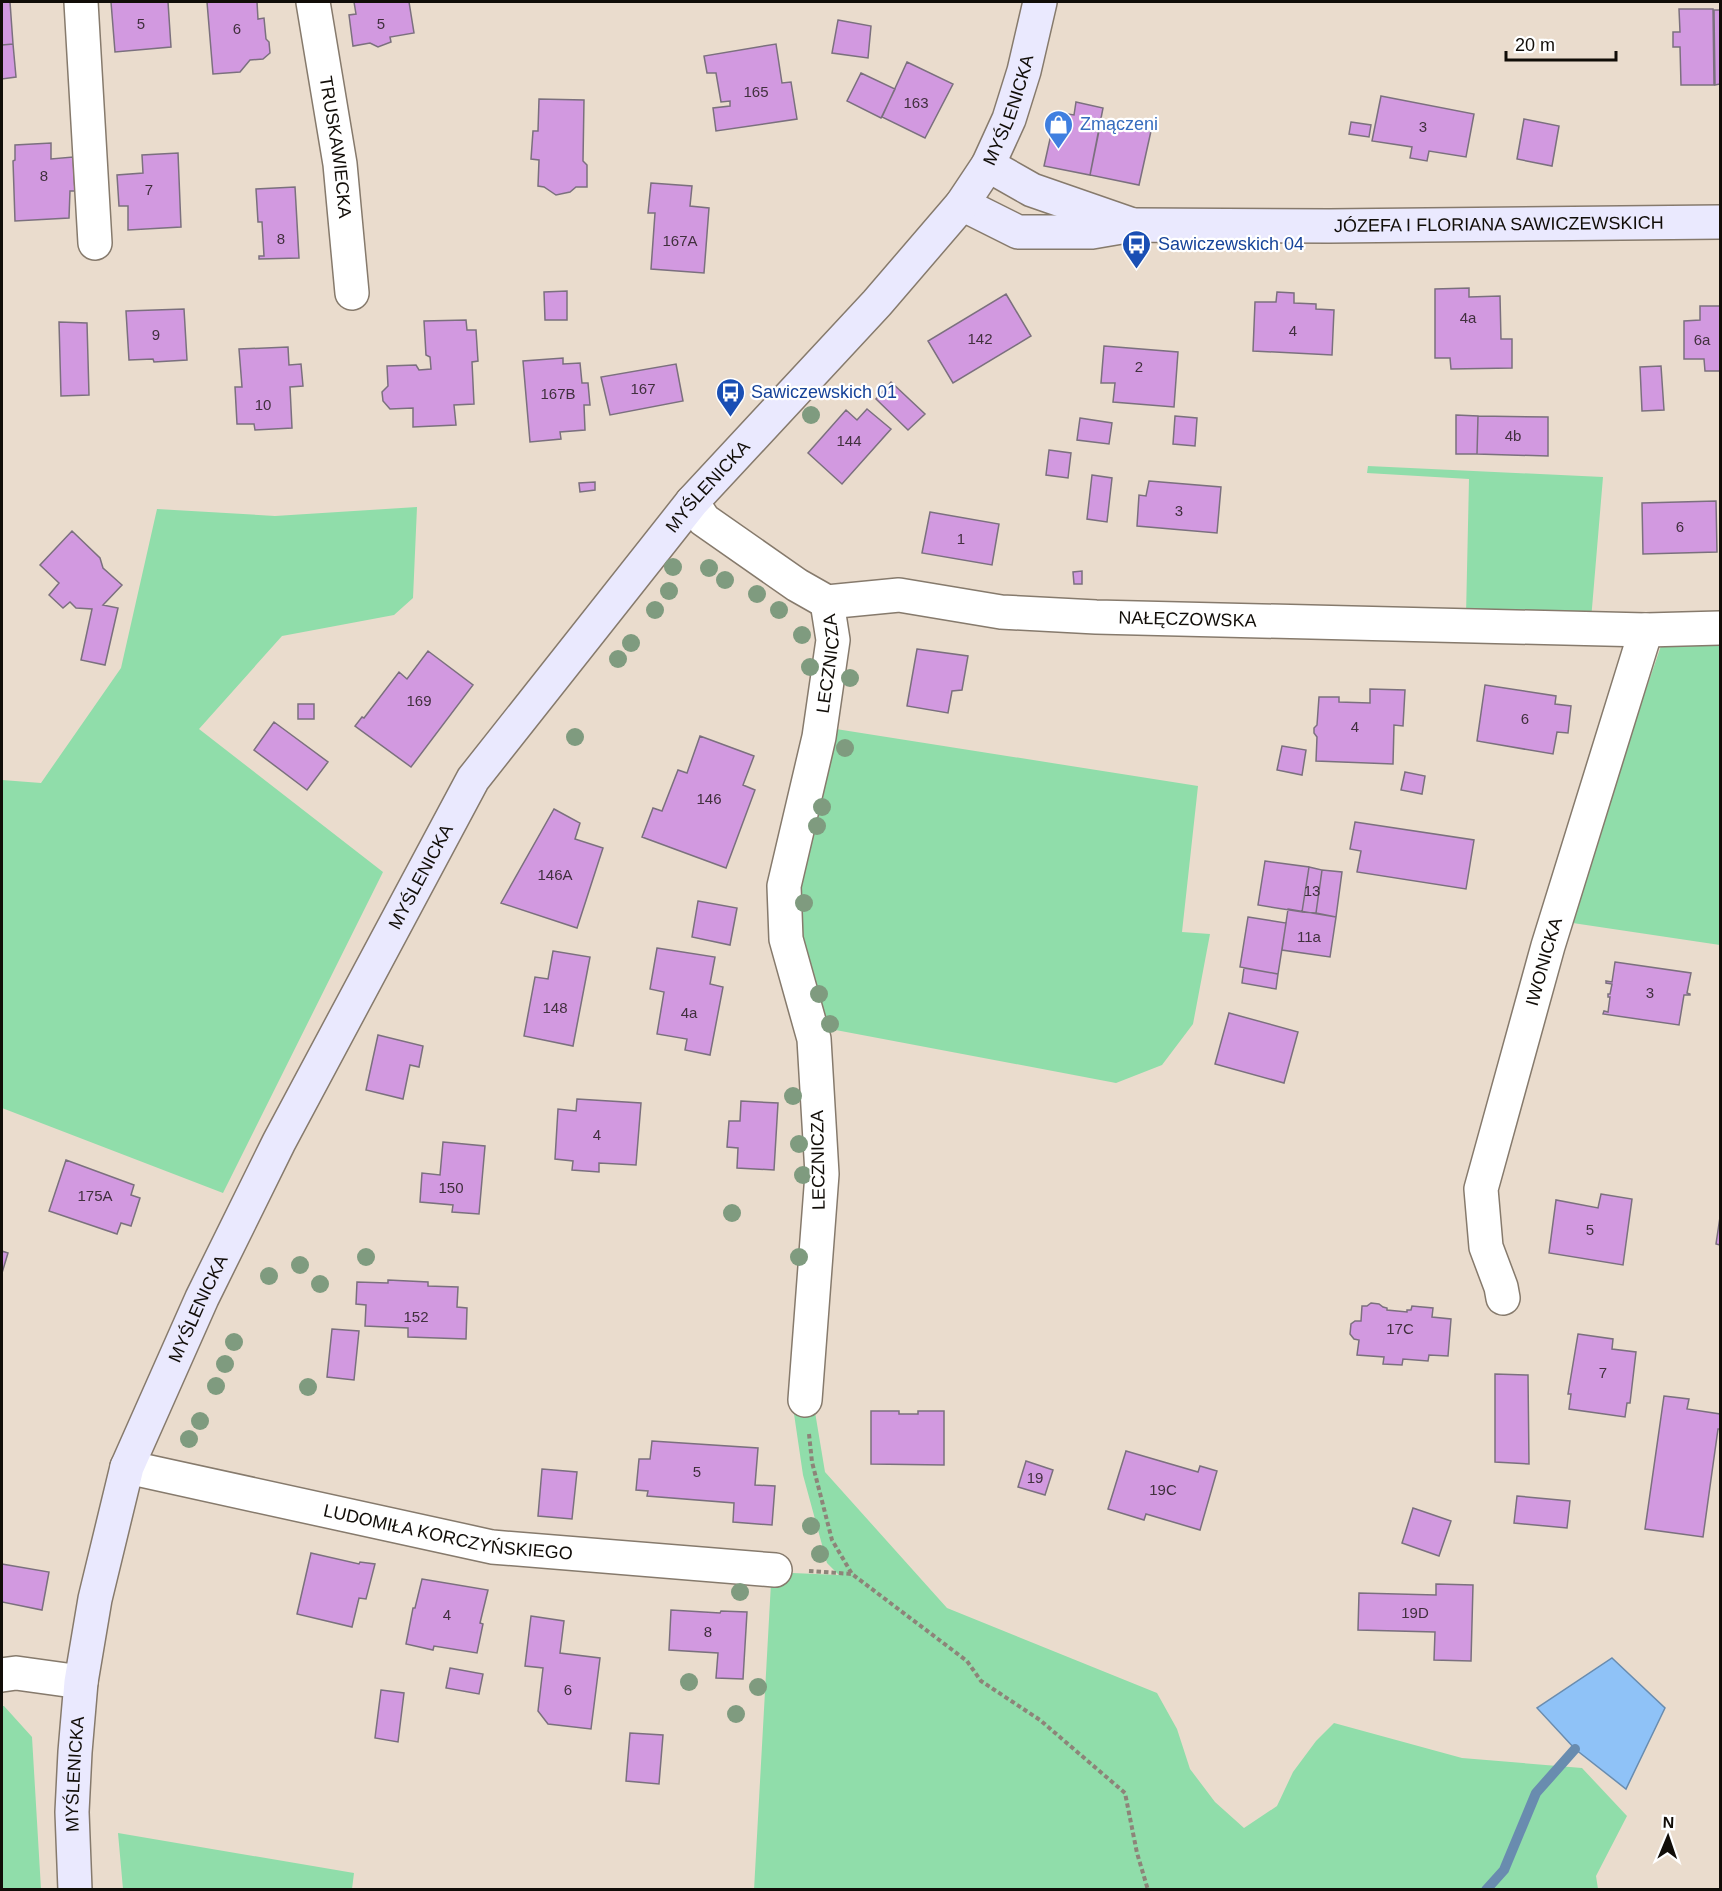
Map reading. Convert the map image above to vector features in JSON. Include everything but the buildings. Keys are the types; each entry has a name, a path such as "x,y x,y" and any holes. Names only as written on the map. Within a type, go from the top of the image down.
{"street":[{"path":"81,2 95,243"},
{"name":"TRUSKAWIECKA","path":"313,2 340,164 352,292"},
{"name":"MYŚLENICKA","path":"75,1890 72,1812 81,1682 95,1599 127,1467 202,1298 279,1142 473,779 692,502 877,303 962,204 988,165 1009,119 1024,71 1040,2"},
{"name":"JÓZEFA I FLORIANA SAWICZEWSKICH","path":"988,165 1032,190 1133,225"},
{"name":"JÓZEFA I FLORIANA SAWICZEWSKICH","path":"962,204 1018,232 1092,232 1133,225 1341,226 1720,222"},
{"path":"692,502 704,520 797,585 827,602"},
{"name":"NAŁĘCZOWSKA","path":"827,602 898,596 1001,612 1096,617 1646,630 1720,628"},
{"name":"LECZNICZA","path":"805,1400 822,1174 814,1039 786,939 784,886 821,726 833,639 827,602"},
{"name":"IWONICKA","path":"1503,1298 1486,1246 1482,1189 1548,946 1646,630"},
{"name":"LUDOMIŁA KORCZYŃSKIEGO","path":"127,1467 492,1547 775,1569"},
{"path":"2,1675 16,1673 81,1682"}],"path":[{"path":"805,1400 812,1462 829,1529 832,1540 852,1574 967,1661 981,1681 1040,1719 1125,1792 1137,1853 1148,1890"},
{"path":"775,1569 852,1574"}],"green space":[{"path":"1368,466 1603,477 1591,620 1466,616 1469,479 1367,473"},
{"path":"417,507 413,598 394,615 282,636 199,729 383,872 223,1193 2,1108 2,780 41,783 121,668 157,509 275,516"},
{"path":"1720,641 1720,945 1566,922 1662,643"},
{"path":"836,729 1198,786 1182,932 1210,934 1193,1024 1162,1065 1116,1083 825,1028 804,963 796,893"},
{"path":"814,1406 825,1472 947,1608 1157,1693 1177,1729 1190,1769 1215,1802 1244,1828 1277,1806 1293,1772 1316,1741 1334,1723 1462,1758 1582,1768 1627,1816 1596,1876 1598,1889 754,1890 771,1583 769,1572 839,1575 827,1563 803,1475 793,1407"},
{"path":"2,1706 32,1737 41,1889 2,1889"},
{"path":"118,1833 354,1873 352,1889 123,1889"}],"water":[{"path":"1612,1658 1665,1708 1626,1789 1575,1749 1537,1708"}],"waterway":[{"path":"1486,1890 1504,1870 1536,1793 1575,1749"}],"place":[{"name":"Zmączeni","path":"1059,150"},
{"name":"Sawiczewskich 04","path":"1137,270"},
{"name":"Sawiczewskich 01","path":"730,418"}]}
